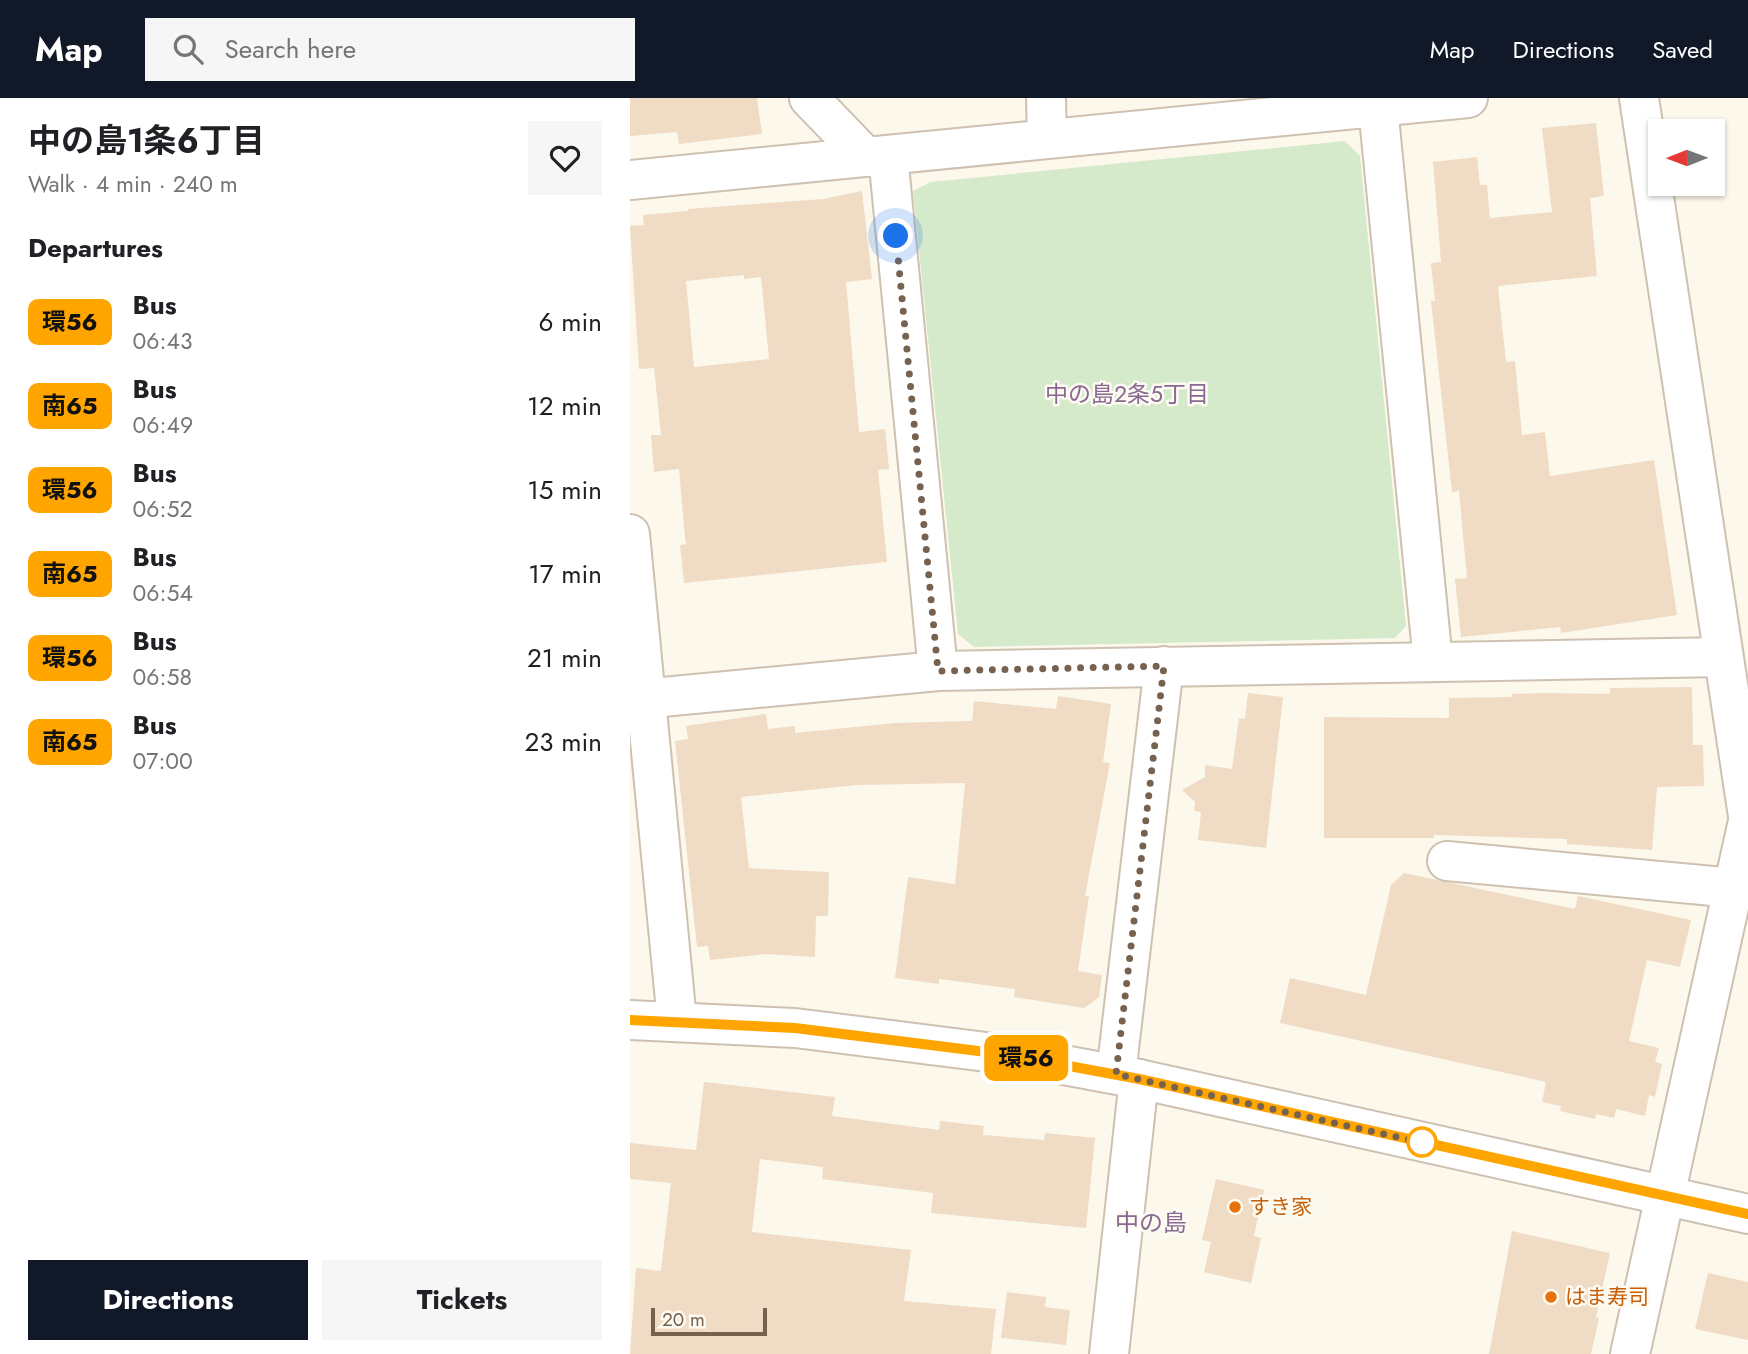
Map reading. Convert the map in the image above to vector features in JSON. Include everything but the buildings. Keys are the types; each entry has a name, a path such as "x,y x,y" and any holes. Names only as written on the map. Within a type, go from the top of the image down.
{"street":[{"path":"1046,98 1047,139"},
{"path":"630,180 1468,98"},
{"path":"1630,1354 1734,888 1747,809 1639,98"},
{"path":"813,102 877,156 938,671"},
{"path":"1378,107 1433,662"},
{"path":"630,534 638,699 677,1021"},
{"path":"638,699 938,671 1723,657"},
{"path":"1109,1354 1127,1077 1164,666"},
{"path":"1447,861 1734,888"},
{"path":"630,1020 795,1028 903,1040 1127,1077 1748,1214"}],"green space":[{"path":"1345,141 1360,156 1406,626 1395,638 974,647 958,634 913,191 931,182"}],"bus line":[{"name":"環56","path":"630,1020 795,1028 1010,1055 1139,1079 1748,1214"}],"place":[{"name":"すき家","path":"1235,1207"},
{"name":"はま寿司","path":"1551,1297"}],"district":[{"name":"中の島2条5丁目","path":"1127,394"},
{"name":"中の島","path":"1151,1223"}],"route":[{"path":"896,236 938,671 1164,666 1116,1074 1428,1144 1422,1142"}]}
